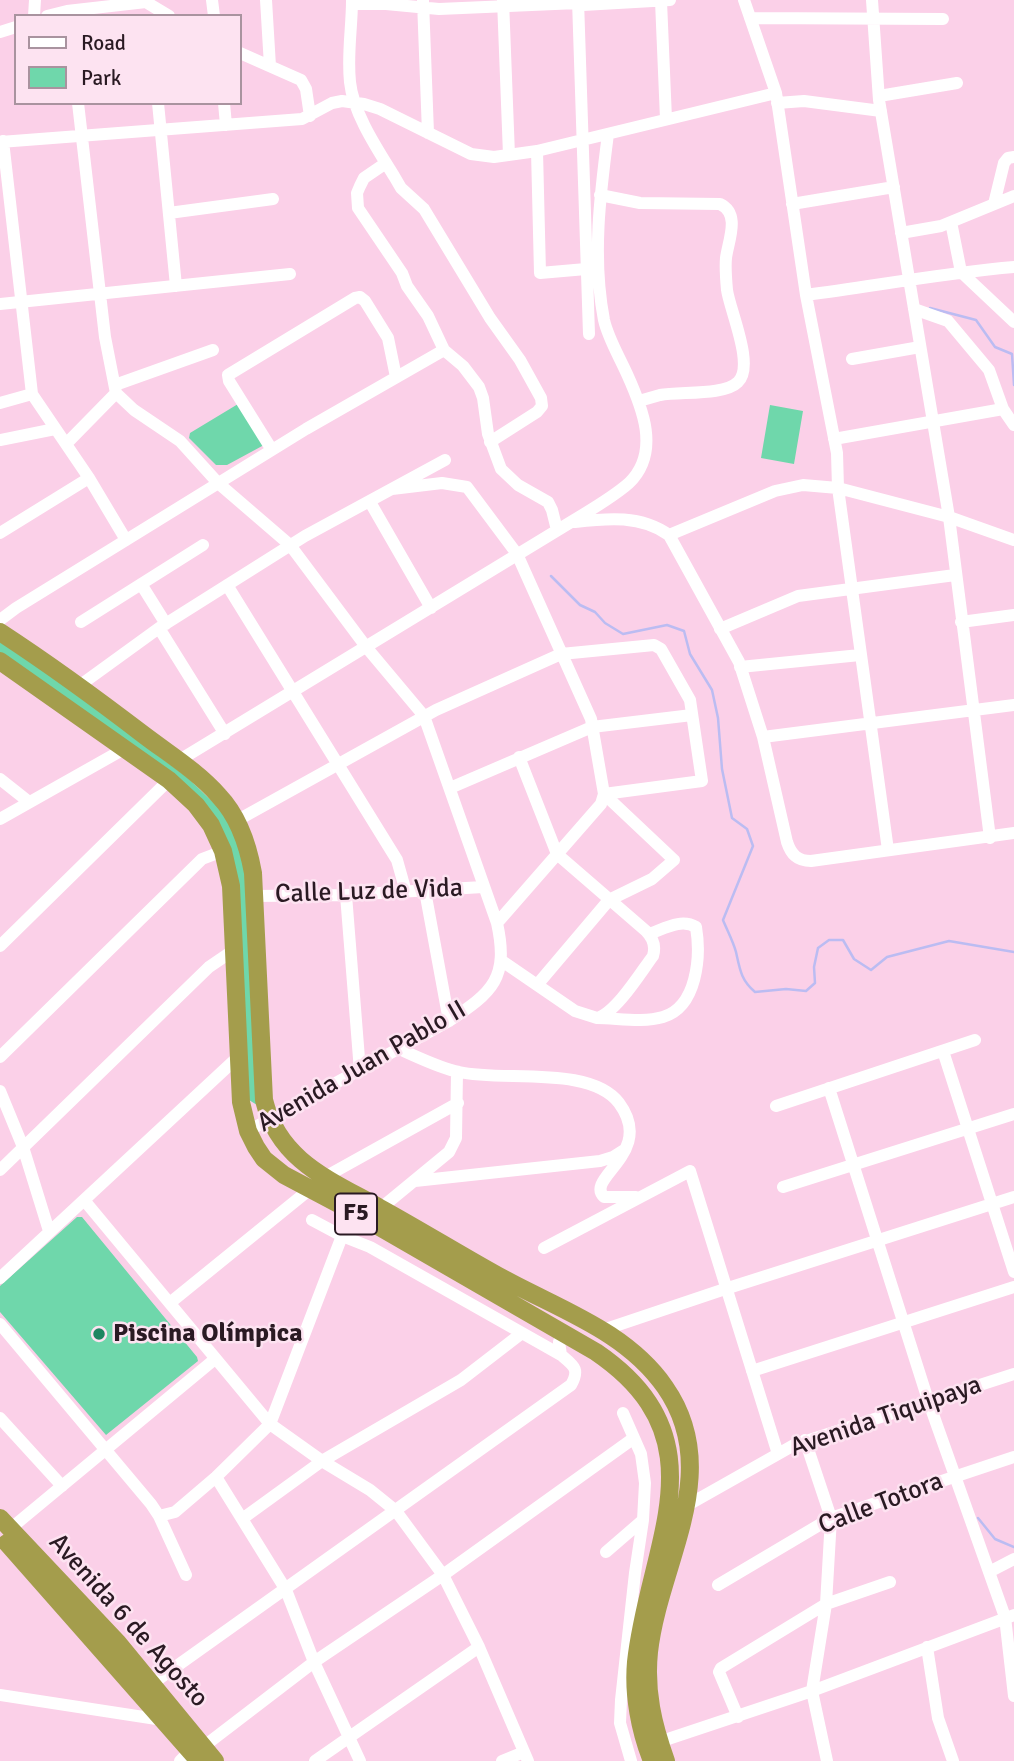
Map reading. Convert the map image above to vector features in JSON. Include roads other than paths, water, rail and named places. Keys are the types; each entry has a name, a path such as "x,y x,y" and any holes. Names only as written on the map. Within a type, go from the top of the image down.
{"highway":[{"name":"F5","path":"0,632 79,686 178,761 220,796 236,821 249,853 255,896 262,1080 269,1119 285,1145 296,1157 325,1177 505,1280 603,1330 625,1345 651,1369 677,1408 688,1441 691,1484 660,1601 650,1650 648,1689 651,1714 666,1761"},
{"name":"F5","path":"0,661 169,780 204,814 223,850 231,886 241,1102 248,1131 264,1159 309,1190 350,1210 616,1367 635,1386 650,1407 665,1439 671,1468 668,1510 646,1604 636,1664 637,1705 652,1761"},
{"path":"498,1297 515,1299 572,1326 603,1330 610,1348 642,1380 650,1407"},
{"name":"Avenida 6 de Agosto","path":"2,1525 153,1683 193,1755"},
{"name":"Avenida 6 de Agosto","path":"2,1525 193,1755 215,1761"}],"street":[{"path":"266,0 270,66"},
{"path":"490,442 537,412 542,406 541,398 520,360 490,318 424,209 401,188 354,103 350,84 348,35 352,2 423,4 439,9 503,3 578,1 583,5 666,0 666,119"},
{"path":"744,0 776,98 806,295 834,439 838,488 888,850"},
{"path":"872,0 881,111 949,517 990,838"},
{"path":"68,13 146,1 166,14"},
{"path":"578,1 589,334"},
{"path":"503,3 509,155"},
{"path":"423,4 428,133"},
{"path":"750,18 943,19"},
{"path":"242,54 295,76 304,84 310,116"},
{"path":"879,96 957,83"},
{"path":"126,540 89,478 32,394 1,142 302,119 332,103 354,103 380,109 471,154 495,157 537,151 666,119 776,98 881,111"},
{"path":"78,105 100,294 115,389 134,410 180,441 218,483 290,545 367,648 424,716 497,923 502,961 575,1011 597,1018 661,1017 673,1012 688,998 694,983 696,928 688,922 679,923 649,934"},
{"path":"158,105 176,286"},
{"path":"224,105 226,125"},
{"path":"178,761 572,522 630,482 645,451 646,430 639,401 605,322 598,262 600,195 608,134"},
{"path":"537,151 540,272 586,269"},
{"path":"994,204 1004,163 1008,158 1014,157"},
{"path":"386,163 364,178 359,186 358,208 402,273 444,350 463,366 479,387 490,442 501,469 509,478 548,502 557,530"},
{"path":"792,204 894,187"},
{"path":"600,195 640,204 720,204 731,216 726,271 730,305 743,353 744,373 741,380 730,387 660,395 639,401"},
{"path":"901,233 951,222 1014,196"},
{"path":"170,213 273,199"},
{"path":"951,222 961,272 1014,322"},
{"path":"806,295 909,282 961,272 1014,267"},
{"path":"0,304 290,274"},
{"path":"272,450 229,381 228,375 355,298 360,297 388,338 396,377"},
{"path":"914,309 948,321 989,370 1003,409 1014,425"},
{"path":"852,359 920,347"},
{"path":"66,444 115,389 213,350"},
{"path":"0,620 272,450 444,350"},
{"path":"0,403 32,394"},
{"path":"834,439 1003,409"},
{"path":"0,440 55,429"},
{"path":"79,686 162,626 290,545 445,460"},
{"path":"0,533 89,478"},
{"path":"392,489 442,483 467,487 517,554 592,727 604,794 601,804 497,923"},
{"path":"669,535 775,491 803,485 838,488 949,517 1014,540"},
{"path":"370,502 431,608"},
{"path":"572,522 617,517 659,528 669,535 740,667 763,737 793,855 811,861 1014,833"},
{"path":"80,622 203,545"},
{"path":"720,629 798,596 955,575"},
{"path":"141,584 162,626 225,734"},
{"path":"227,585 397,860 406,892"},
{"path":"961,622 1014,615"},
{"path":"236,821 424,716 561,654 654,645 661,649 690,699 702,781 604,794"},
{"path":"740,667 860,654"},
{"path":"763,737 1014,705"},
{"path":"450,788 592,727 692,715"},
{"path":"0,819 124,749"},
{"path":"519,757 557,854 649,934 654,944 653,956 608,1012 597,1018"},
{"path":"0,779 29,802"},
{"path":"0,946 169,780"},
{"path":"537,985 608,900 652,878 674,860 604,794"},
{"path":"0,1057 202,859 223,850"},
{"name":"Calle Luz de Vida","path":"255,896 346,895 483,887"},
{"path":"425,891 449,1021"},
{"path":"346,895 360,1071"},
{"path":"0,1170 209,967 234,950"},
{"name":"Avenida Juan Pablo II","path":"248,1131 449,1021 486,993 498,976 502,961"},
{"path":"776,1106 975,1040"},
{"path":"399,1049 457,1072 483,1076 565,1079 592,1085 610,1093 628,1119 630,1132 622,1157 599,1186 600,1193 604,1197 612,1198 642,1196"},
{"path":"943,1051 1014,1272"},
{"path":"0,1278 238,1056"},
{"path":"381,1208 449,1152 456,1138 457,1072"},
{"path":"829,1088 928,1400 989,1572 1010,1616 1014,1696"},
{"path":"0,1091 23,1147 49,1231"},
{"path":"171,1302 325,1177 458,1103"},
{"path":"783,1187 1014,1114"},
{"path":"415,1181 600,1161 613,1157 627,1147"},
{"path":"544,1248 690,1171 778,1454"},
{"path":"603,1330 1014,1197"},
{"path":"84,1200 270,1424 322,1461 370,1490 396,1511 443,1575 479,1647 526,1756 502,1761"},
{"path":"159,1516 175,1512 216,1477 270,1424 350,1210"},
{"path":"153,1683 571,1385 576,1376 575,1369 561,1355 370,1247 312,1220"},
{"path":"752,1371 1014,1287"},
{"path":"0,1324 159,1516 186,1575"},
{"path":"242,1519 322,1461 461,1380 522,1333"},
{"path":"561,1355 559,1342 563,1334"},
{"path":"2,1525 62,1486 215,1359"},
{"name":"Avenida Tiquipaya","path":"686,1506 805,1440 1014,1374"},
{"path":"623,1413 640,1454 645,1483 621,1700 620,1723 631,1761"},
{"path":"0,1418 62,1486"},
{"path":"193,1755 314,1662 443,1575 634,1438"},
{"path":"805,1440 831,1518 826,1604 812,1691 827,1761"},
{"name":"Calle Totora","path":"718,1585 831,1518 1014,1457"},
{"path":"216,1477 286,1590 314,1662 360,1761"},
{"path":"606,1552 643,1520"},
{"path":"989,1572 1014,1559"},
{"path":"738,1717 719,1672 721,1668 826,1604 890,1582"},
{"path":"659,1742 812,1691 1010,1616"},
{"path":"315,1761 479,1647"},
{"path":"928,1647 938,1718 953,1761"},
{"path":"0,1695 164,1720"}],"waterway":[{"path":"930,308 976,320 995,347 1012,354 1014,385"},
{"path":"551,576 580,605 595,612 605,623 623,634 667,625 684,631 690,654 712,690 718,718 722,769 732,818 747,829 753,846 723,920 742,974 755,992 786,989 806,991 815,983 814,967 818,948 829,940 843,940 854,959 871,970 887,957 949,941 1014,952"},
{"path":"978,1518 995,1539 1014,1547"}],"place":[{"name":"Piscina Olímpica","path":"99,1334"}]}
